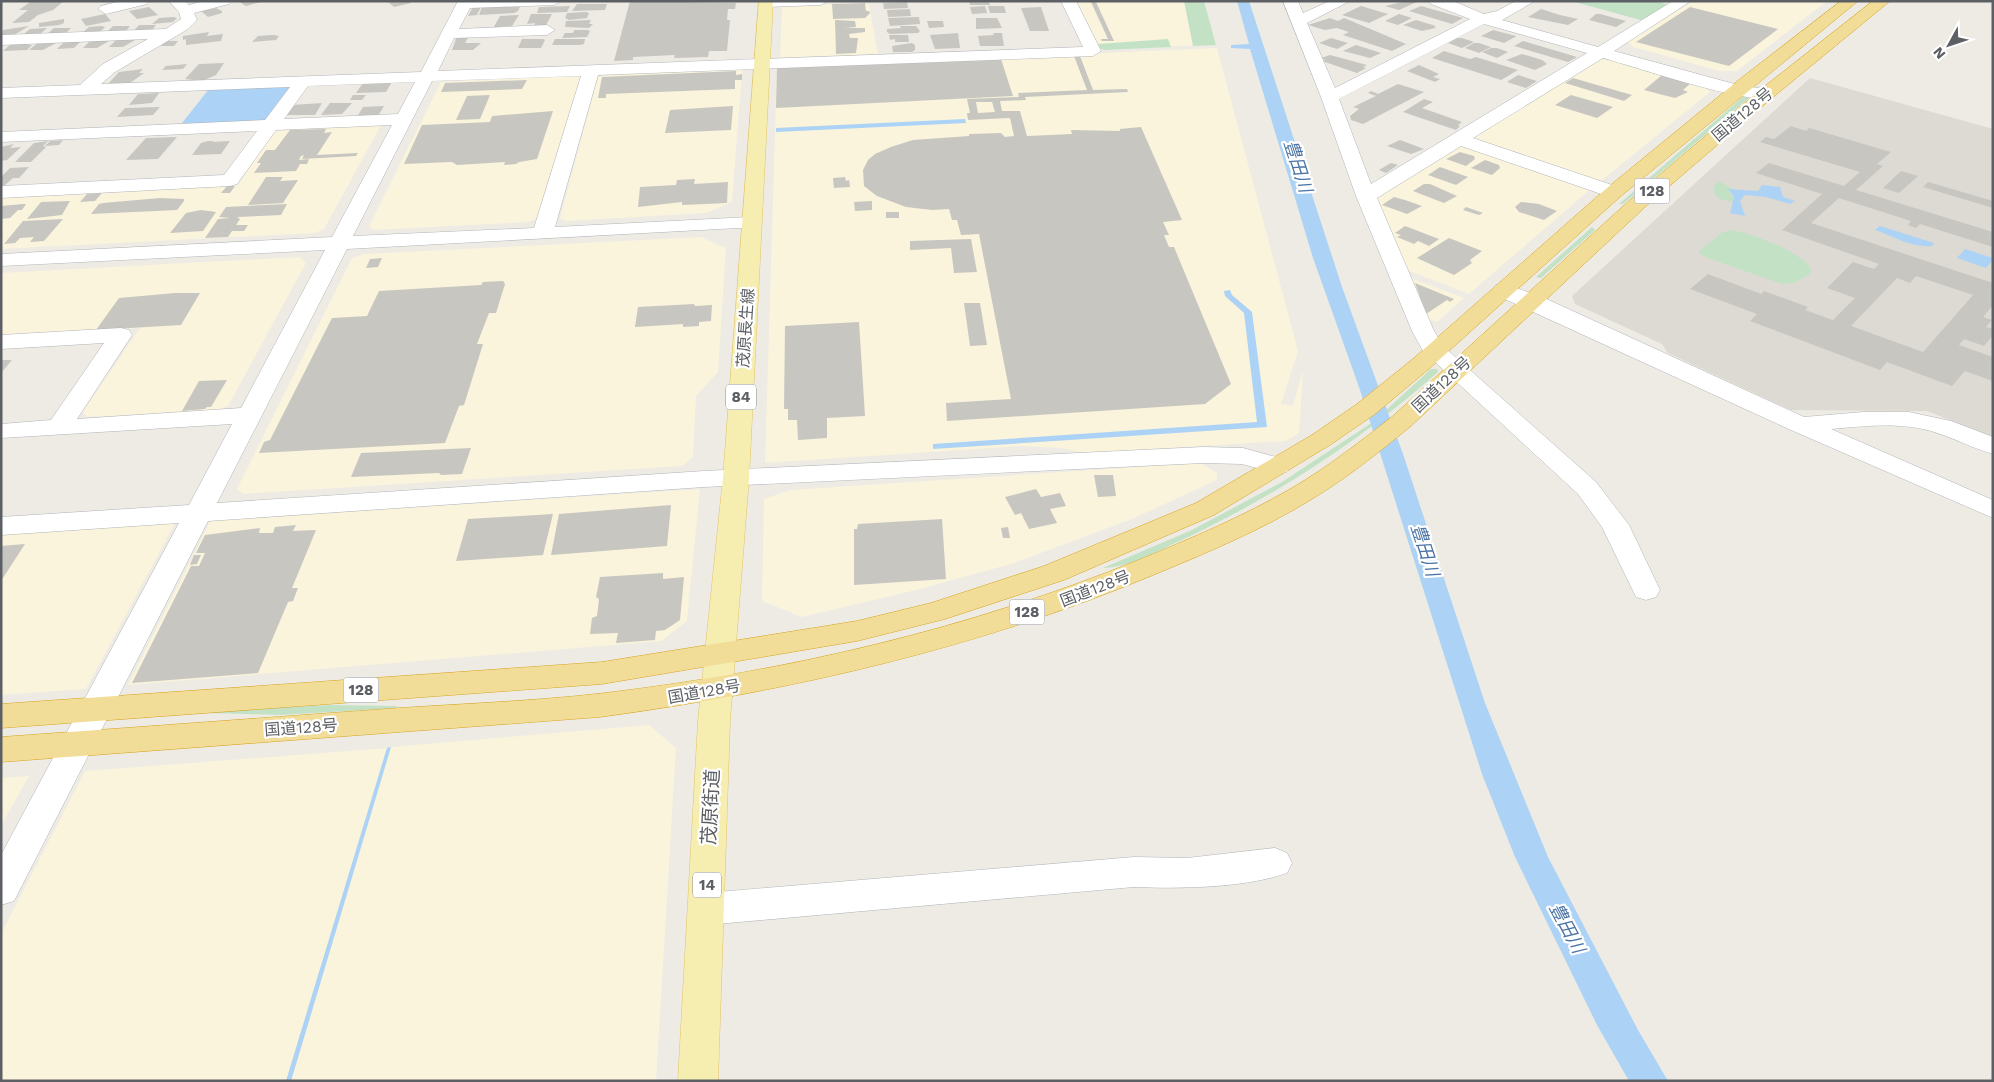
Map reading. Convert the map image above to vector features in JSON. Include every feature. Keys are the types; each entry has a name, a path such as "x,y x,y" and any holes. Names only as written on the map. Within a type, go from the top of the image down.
{"highway":[{"name":"国道128号","path":"1,750 600,705 716,690 925,643 1089,592 1209,541 1266,513 1326,478 1402,421 1638,203 1766,94 1883,1"},
{"name":"国道128号","path":"1,716 602,673 857,631 935,612 1054,573 1148,535 1205,509 1321,440 1366,409 1429,357 1614,192 1849,2"}],"main road":[{"name":"茂原長生線","path":"720,654 736,478 750,223 766,2"},
{"name":"茂原街道","path":"698,1081 716,690 720,654"}],"street":[{"path":"106,9 142,1"},
{"path":"85,89 109,68 189,20 181,6 224,1"},
{"path":"1,890 465,3 554,1"},
{"path":"766,2 821,1"},
{"path":"1,93 426,75 1093,51 1068,1"},
{"path":"1290,1 1330,97 1366,196 1423,331 1429,357 1456,371 1587,488 1615,525 1646,590"},
{"path":"1298,21 1343,1"},
{"path":"1436,1 1766,94"},
{"path":"1330,97 1481,14 1528,1"},
{"path":"1366,196 1684,1"},
{"path":"1499,8 1606,49"},
{"path":"449,34 547,30"},
{"path":"1,40 168,34"},
{"path":"543,233 591,69"},
{"path":"1,192 230,180 303,80"},
{"path":"193,100 205,85"},
{"path":"169,130 181,115"},
{"path":"1,138 404,119"},
{"path":"1459,139 1614,192"},
{"path":"1,260 750,223"},
{"path":"1504,290 1532,300 1800,425 1993,510"},
{"path":"1,342 121,335 59,427"},
{"path":"1,431 250,415"},
{"path":"1800,425 1869,418 1923,422 1970,436 1993,446"},
{"path":"1,526 911,468 1202,455 1243,456 1278,466"},
{"path":"706,909 1134,872 1169,875 1207,872 1275,863"}],"shaded area":[{"path":"1076,1 1204,1 1216,45 1100,48"},
{"path":"1693,1 1827,1 1737,71 1720,71 1633,47 1628,42"},
{"path":"865,3 869,5 878,54 780,59 782,6"},
{"path":"1217,48 1298,351 1281,404 1293,406 1303,370 1299,433 1286,441 1083,453 1060,448 1021,446 765,463 777,67"},
{"path":"1609,59 1706,87 1710,92 1601,181 1590,180 1469,139 1598,60"},
{"path":"742,71 732,202 706,213 566,221 560,218 598,77 606,75"},
{"path":"576,76 580,78 536,219 528,222 374,230 369,226 441,82"},
{"path":"1810,78 1993,129 1993,437 1927,411 1791,410 1668,353 1662,344 1575,304 1572,296"},
{"path":"376,125 380,127 324,229 315,233 1,249 1,196 238,185 275,131 283,129"},
{"path":"1462,144 1592,188 1469,294 1404,269 1378,208 1377,197"},
{"path":"701,237 726,248 718,372 696,396 693,457 682,466 243,494 237,489 352,258 364,254"},
{"path":"300,257 306,263 228,406 218,410 87,417 83,412 140,328 1,336 1,273"},
{"path":"1408,277 1464,298 1437,322 1426,319"},
{"path":"1200,463 1217,473 1217,480 1132,519 1011,564 912,591 802,617 762,601 764,499 790,490"},
{"path":"700,489 687,621 661,641 128,685 210,522 216,520"},
{"path":"173,522 174,525 86,689 1,695 1,534"},
{"path":"649,725 676,748 656,1081 291,1081 391,747"},
{"path":"387,748 286,1081 1,1081 1,934 85,771"},
{"path":"29,776 1,826 1,778"}],"green space":[{"path":"1184,1 1204,1 1216,45 1193,46"},
{"path":"1571,1 1655,1 1669,5 1644,21"},
{"path":"1168,39 1171,47 1104,50 1098,44"},
{"path":"1744,96 1749,98 1623,204 1619,204"},
{"path":"1719,181 1733,189 1729,193 1734,197 1733,202 1719,199 1714,193 1714,186"},
{"path":"1592,227 1595,230 1541,278 1536,277"},
{"path":"1731,230 1763,239 1798,256 1811,269 1810,274 1793,283 1782,284 1708,258 1699,253 1699,251 1723,232"},
{"path":"1431,369 1437,369 1438,372 1378,421 1284,486 1217,523 1134,562 1103,568 1192,530 1282,482 1373,422"},
{"path":"333,705 397,706 396,708 281,715 207,713 216,710"}],"water":[{"name":"豊田川","path":"1237,1 1249,1 1342,287 1403,454 1485,703 1548,857 1638,1030 1668,1081 1629,1081 1597,1025 1515,857 1482,774 1359,387 1313,258 1250,49 1231,48 1231,45 1249,44"},
{"path":"292,86 269,119 261,122 185,125 182,123 209,89"},
{"path":"965,119 966,123 776,132 776,128"},
{"path":"1762,185 1780,187 1783,197 1795,201 1790,204 1766,197 1745,195 1740,201 1745,216 1730,213 1734,197 1728,189 1758,191"},
{"path":"1880,226 1934,243 1932,246 1924,246 1909,243 1875,230"},
{"path":"1965,249 1993,258 1993,260 1986,268 1957,258"},
{"path":"1230,290 1232,295 1252,312 1267,427 933,449 933,444 1257,422 1244,313 1225,296 1224,291"},
{"path":"391,747 291,1081 286,1081 387,748"}],"building":[{"path":"64,1 53,10 38,15 29,22 12,23 28,10 19,10 30,2"},
{"path":"238,1 261,1 261,2 246,6"},
{"path":"409,1 411,3 394,7 388,2"},
{"path":"630,1 736,3 735,9 728,9 727,20 730,20 727,51 709,51 708,57 674,58 675,55 633,57 633,60 614,61"},
{"path":"969,1 989,1 990,5 970,5"},
{"path":"1407,1 1419,1 1399,10 1385,6"},
{"path":"907,2 908,8 884,9 883,3"},
{"path":"1091,2 1096,2 1114,41 1102,41 1101,39 1108,39"},
{"path":"865,3 866,11 870,13 865,18 833,19 832,4"},
{"path":"577,4 607,4 605,10 572,11"},
{"path":"570,6 567,12 537,13 539,7"},
{"path":"985,6 987,13 972,14 970,7"},
{"path":"988,6 1004,6 1006,13 990,13"},
{"path":"1361,6 1388,14 1369,23 1342,15"},
{"path":"1421,6 1463,18 1452,24 1409,11"},
{"path":"149,7 158,15 137,19 129,11"},
{"path":"473,7 481,7 477,15 468,16"},
{"path":"482,7 520,7 514,13 479,15"},
{"path":"1041,7 1049,31 1030,31 1021,8"},
{"path":"1690,7 1778,29 1729,66 1636,42"},
{"path":"216,8 222,11 222,13 208,17 201,11"},
{"path":"910,9 911,16 888,17 887,10"},
{"path":"1541,9 1578,19 1568,25 1528,17"},
{"path":"567,13 589,13 587,18 569,20 565,18"},
{"path":"105,14 111,21 86,26 81,19"},
{"path":"531,14 552,14 545,27 533,28 535,23 527,24"},
{"path":"1399,14 1412,18 1398,25 1385,21"},
{"path":"1596,14 1626,21 1616,27 1589,20"},
{"path":"519,15 512,26 499,26 504,27 492,30 500,16"},
{"path":"919,17 920,24 890,26 888,18"},
{"path":"159,18 177,18 173,22 152,24"},
{"path":"976,18 997,18 1002,28 976,29"},
{"path":"1330,18 1338,21 1344,18 1406,44 1392,51 1343,35 1349,32 1337,28 1325,30 1308,25"},
{"path":"64,19 64,23 59,25 39,27 39,23"},
{"path":"591,20 589,24 593,24 589,28 565,27 566,21"},
{"path":"835,20 855,21 856,27 844,28 865,28 865,32 849,34 850,38 858,38 856,53 836,54"},
{"path":"1416,20 1436,26 1434,27 1436,28 1422,31 1403,25"},
{"path":"927,21 943,21 944,27 929,28"},
{"path":"139,25 156,25 152,30 132,33"},
{"path":"29,26 14,35 1,37 3,30"},
{"path":"113,26 130,26 126,31 105,34"},
{"path":"900,26 916,26 920,31 918,33 890,34 887,32 887,29 901,28"},
{"path":"89,27 105,27 100,32 80,35"},
{"path":"47,28 40,34 20,37 30,29"},
{"path":"54,28 71,28 66,33 45,36"},
{"path":"574,30 590,31 587,37 562,38 565,33 573,33"},
{"path":"1493,30 1516,36 1504,43 1481,36"},
{"path":"209,32 207,36 223,34 221,41 186,45 186,39 183,40 183,36"},
{"path":"958,33 960,48 935,49 930,35"},
{"path":"993,33 1002,33 1004,46 980,46 978,36 994,35"},
{"path":"889,35 908,35 909,42 895,42 895,39 890,40"},
{"path":"258,36 279,36 276,40 252,42"},
{"path":"457,36 469,36 465,43 481,43 473,50 452,50"},
{"path":"118,38 135,40 123,47 109,47"},
{"path":"1331,38 1348,43 1337,49 1319,43"},
{"path":"1457,38 1474,42 1462,48 1448,43"},
{"path":"92,39 109,41 97,48 83,48"},
{"path":"522,39 545,40 541,48 518,48"},
{"path":"555,39 585,39 584,44 580,45 552,45"},
{"path":"40,41 56,43 43,50 29,50"},
{"path":"65,41 80,42 74,48 57,49"},
{"path":"166,41 178,41 174,46 161,46"},
{"path":"1523,41 1577,57 1568,62 1514,46"},
{"path":"13,42 32,45 27,50 3,51"},
{"path":"912,43 915,45 915,50 912,52 893,52 892,46"},
{"path":"1474,43 1491,47 1479,53 1465,48"},
{"path":"1356,45 1381,53 1370,58 1343,51"},
{"path":"1491,48 1508,52 1497,58 1482,52"},
{"path":"1444,51 1470,59 1476,57 1518,70 1501,80 1432,58"},
{"path":"1522,54 1542,60 1547,64 1535,70 1506,60"},
{"path":"1330,55 1367,65 1363,67 1366,68 1357,73 1322,61 1325,60 1321,58"},
{"path":"1074,56 1080,56 1093,90 1127,89 1128,92 1025,97 1026,100 1000,101 1002,111 1020,111 1027,136 1072,134 1071,130 1120,131 1120,129 1141,127 1182,220 1163,222 1169,235 1164,235 1169,247 1174,247 1231,384 1205,404 947,421 946,403 1011,399 979,234 961,235 957,220 952,220 949,209 932,210 906,207 877,196 864,186 863,170 868,160 875,154 913,140 969,136 969,134 1001,133 1005,137 1014,136 1010,118 968,120 967,113 970,113 967,99 1019,97 1018,93 1087,90","holes":["976,102 992,102 995,112 978,113"]},
{"path":"1001,59 1013,96 776,108 777,67"},
{"path":"224,63 216,75 202,81 185,79 199,64"},
{"path":"187,64 183,69 162,70 166,66"},
{"path":"1419,65 1439,74 1433,77 1440,79 1435,82 1407,71"},
{"path":"143,69 139,73 144,73 130,83 108,84 119,72"},
{"path":"736,71 736,75 742,74 742,80 735,80 735,89 606,94 606,98 598,98 602,77"},
{"path":"1518,75 1537,81 1526,88 1507,82"},
{"path":"1662,75 1691,83 1683,90 1688,92 1675,98 1644,90"},
{"path":"1573,78 1632,95 1624,101 1565,83"},
{"path":"527,80 522,89 441,92 445,83"},
{"path":"392,82 386,92 356,93 363,83"},
{"path":"1398,84 1424,92 1363,124 1351,120 1350,116 1359,109 1353,107 1376,96 1368,93 1371,91 1378,94"},
{"path":"159,93 152,103 129,105 138,94"},
{"path":"353,95 366,95 362,100 350,100"},
{"path":"490,95 480,119 456,120 467,96"},
{"path":"1571,95 1613,107 1597,118 1555,105"},
{"path":"1424,99 1433,102 1422,108 1462,122 1458,125 1460,126 1456,130 1403,112"},
{"path":"322,103 315,115 286,115 293,105"},
{"path":"330,103 352,103 342,114 321,115"},
{"path":"384,106 378,116 357,117 363,107"},
{"path":"733,106 731,130 665,133 670,110"},
{"path":"160,107 153,115 117,117 125,108"},
{"path":"553,111 537,159 504,165 505,162 457,165 452,162 404,164 422,125 490,122 492,116"},
{"path":"1791,126 1806,131 1809,128 1891,152 1877,164 1883,166 1856,190 1993,232 1993,247 1920,224 1916,228 1908,225 1911,221 1839,198 1811,223 1993,283 1993,305 1983,317 1992,320 1986,327 1993,329 1993,335 1984,346 1964,339 1959,345 1993,357 1993,381 1965,371 1952,386 1887,362 1880,370 1750,321 1757,314 1690,289 1708,274 1761,294 1764,291 1808,307 1805,310 1833,320 1855,298 1827,288 1853,262 1874,269 1879,264 1782,230 1822,194 1756,173 1769,163 1844,186 1860,172 1760,142 1766,137 1774,139","holes":["1916,276 1973,295 1923,352 1851,326 1897,278 1910,283"]},
{"path":"326,129 324,133 332,132 317,155 358,153 356,156 302,159 304,155 299,160 309,159 307,164 300,164 296,171 254,173 261,163 257,163 266,150 275,150 290,130"},
{"path":"177,137 158,159 126,160 146,138"},
{"path":"63,140 59,145 45,146 50,141"},
{"path":"1400,140 1424,149 1411,154 1387,146"},
{"path":"48,141 43,146 46,147 31,162 15,162 34,143"},
{"path":"208,141 230,141 221,154 192,155 201,143"},
{"path":"14,144 10,148 21,147 7,160 1,161 1,147"},
{"path":"1460,152 1474,156 1475,159 1466,166 1446,159"},
{"path":"1485,160 1499,165 1500,168 1492,175 1471,168"},
{"path":"1391,163 1398,165 1386,173 1379,170"},
{"path":"29,167 19,178 13,178 1,186 1,177 10,168"},
{"path":"1440,167 1468,177 1456,185 1428,175"},
{"path":"1901,171 1918,176 1899,193 1883,188"},
{"path":"266,177 283,177 280,181 298,180 283,203 248,205"},
{"path":"845,177 846,181 849,180 850,187 834,188 833,178"},
{"path":"695,179 694,184 728,182 727,203 682,205 682,202 638,207 640,187 676,185 677,180"},
{"path":"1928,182 1993,201 1993,208 1923,187"},
{"path":"1424,184 1430,184 1457,196 1444,203 1413,191"},
{"path":"227,186 235,186 230,193 221,193"},
{"path":"102,193 95,201 80,202 87,194"},
{"path":"1394,197 1422,206 1407,214 1382,205"},
{"path":"160,198 184,199 184,201 177,210 91,214 99,204 103,203"},
{"path":"70,201 62,215 27,219 41,202"},
{"path":"872,201 872,210 855,211 854,202"},
{"path":"1521,202 1539,204 1557,211 1544,220 1519,212 1515,207"},
{"path":"26,204 22,210 18,210 10,218 1,219 1,206"},
{"path":"287,204 281,215 237,217 240,219 236,225 248,225 244,231 232,231 228,237 205,238 218,219 230,218 219,217 226,207"},
{"path":"1466,207 1483,213 1479,215 1463,210"},
{"path":"201,210 216,212 203,231 170,233 186,213"},
{"path":"886,212 899,212 899,218 886,218"},
{"path":"63,219 44,241 30,242 34,237 20,238 15,243 4,244 23,221"},
{"path":"1405,226 1439,239 1429,246 1418,241 1414,244 1397,237 1401,235 1395,233"},
{"path":"1449,238 1482,251 1470,260 1472,263 1454,275 1417,258"},
{"path":"971,239 977,272 954,273 951,248 910,250 910,241"},
{"path":"382,258 378,267 366,268 370,259"},
{"path":"503,281 505,284 496,313 489,313 477,344 483,344 464,405 459,406 445,443 259,453 264,442 270,440 332,318 367,316 379,291 481,285 483,282"},
{"path":"1415,283 1454,299 1450,302 1447,300 1426,314"},
{"path":"175,293 200,293 181,325 96,330 119,298"},
{"path":"964,303 980,303 987,345 970,346"},
{"path":"694,304 695,306 712,305 711,321 699,322 699,326 683,327 683,324 635,327 638,307"},
{"path":"859,322 865,416 827,418 827,438 798,440 797,420 788,420 788,409 784,409 785,326"},
{"path":"1,360 12,360 1,373"},
{"path":"227,380 211,407 182,411 199,381"},
{"path":"471,448 462,474 441,475 439,473 351,477 361,453"},
{"path":"1094,475 1113,475 1116,496 1098,497"},
{"path":"1036,489 1041,497 1060,493 1066,506 1050,509 1057,523 1029,529 1021,513 1015,515 1005,497"},
{"path":"671,505 667,546 551,555 559,514"},
{"path":"553,514 543,555 456,561 468,519"},
{"path":"942,519 946,579 854,585 854,529 857,529 858,524"},
{"path":"296,525 293,531 316,530 292,588 298,588 293,601 288,602 258,673 132,683 191,566 199,566 205,553 196,553 205,535 260,528 259,533 273,533 275,527"},
{"path":"1008,527 1010,538 1003,538 1001,528"},
{"path":"25,544 1,581 1,546"},
{"path":"194,555 201,555 197,564 190,565"},
{"path":"663,573 663,579 684,577 680,620 665,630 656,631 655,640 616,643 618,633 590,634 592,618 597,616 599,599 596,597 600,577"}]}
